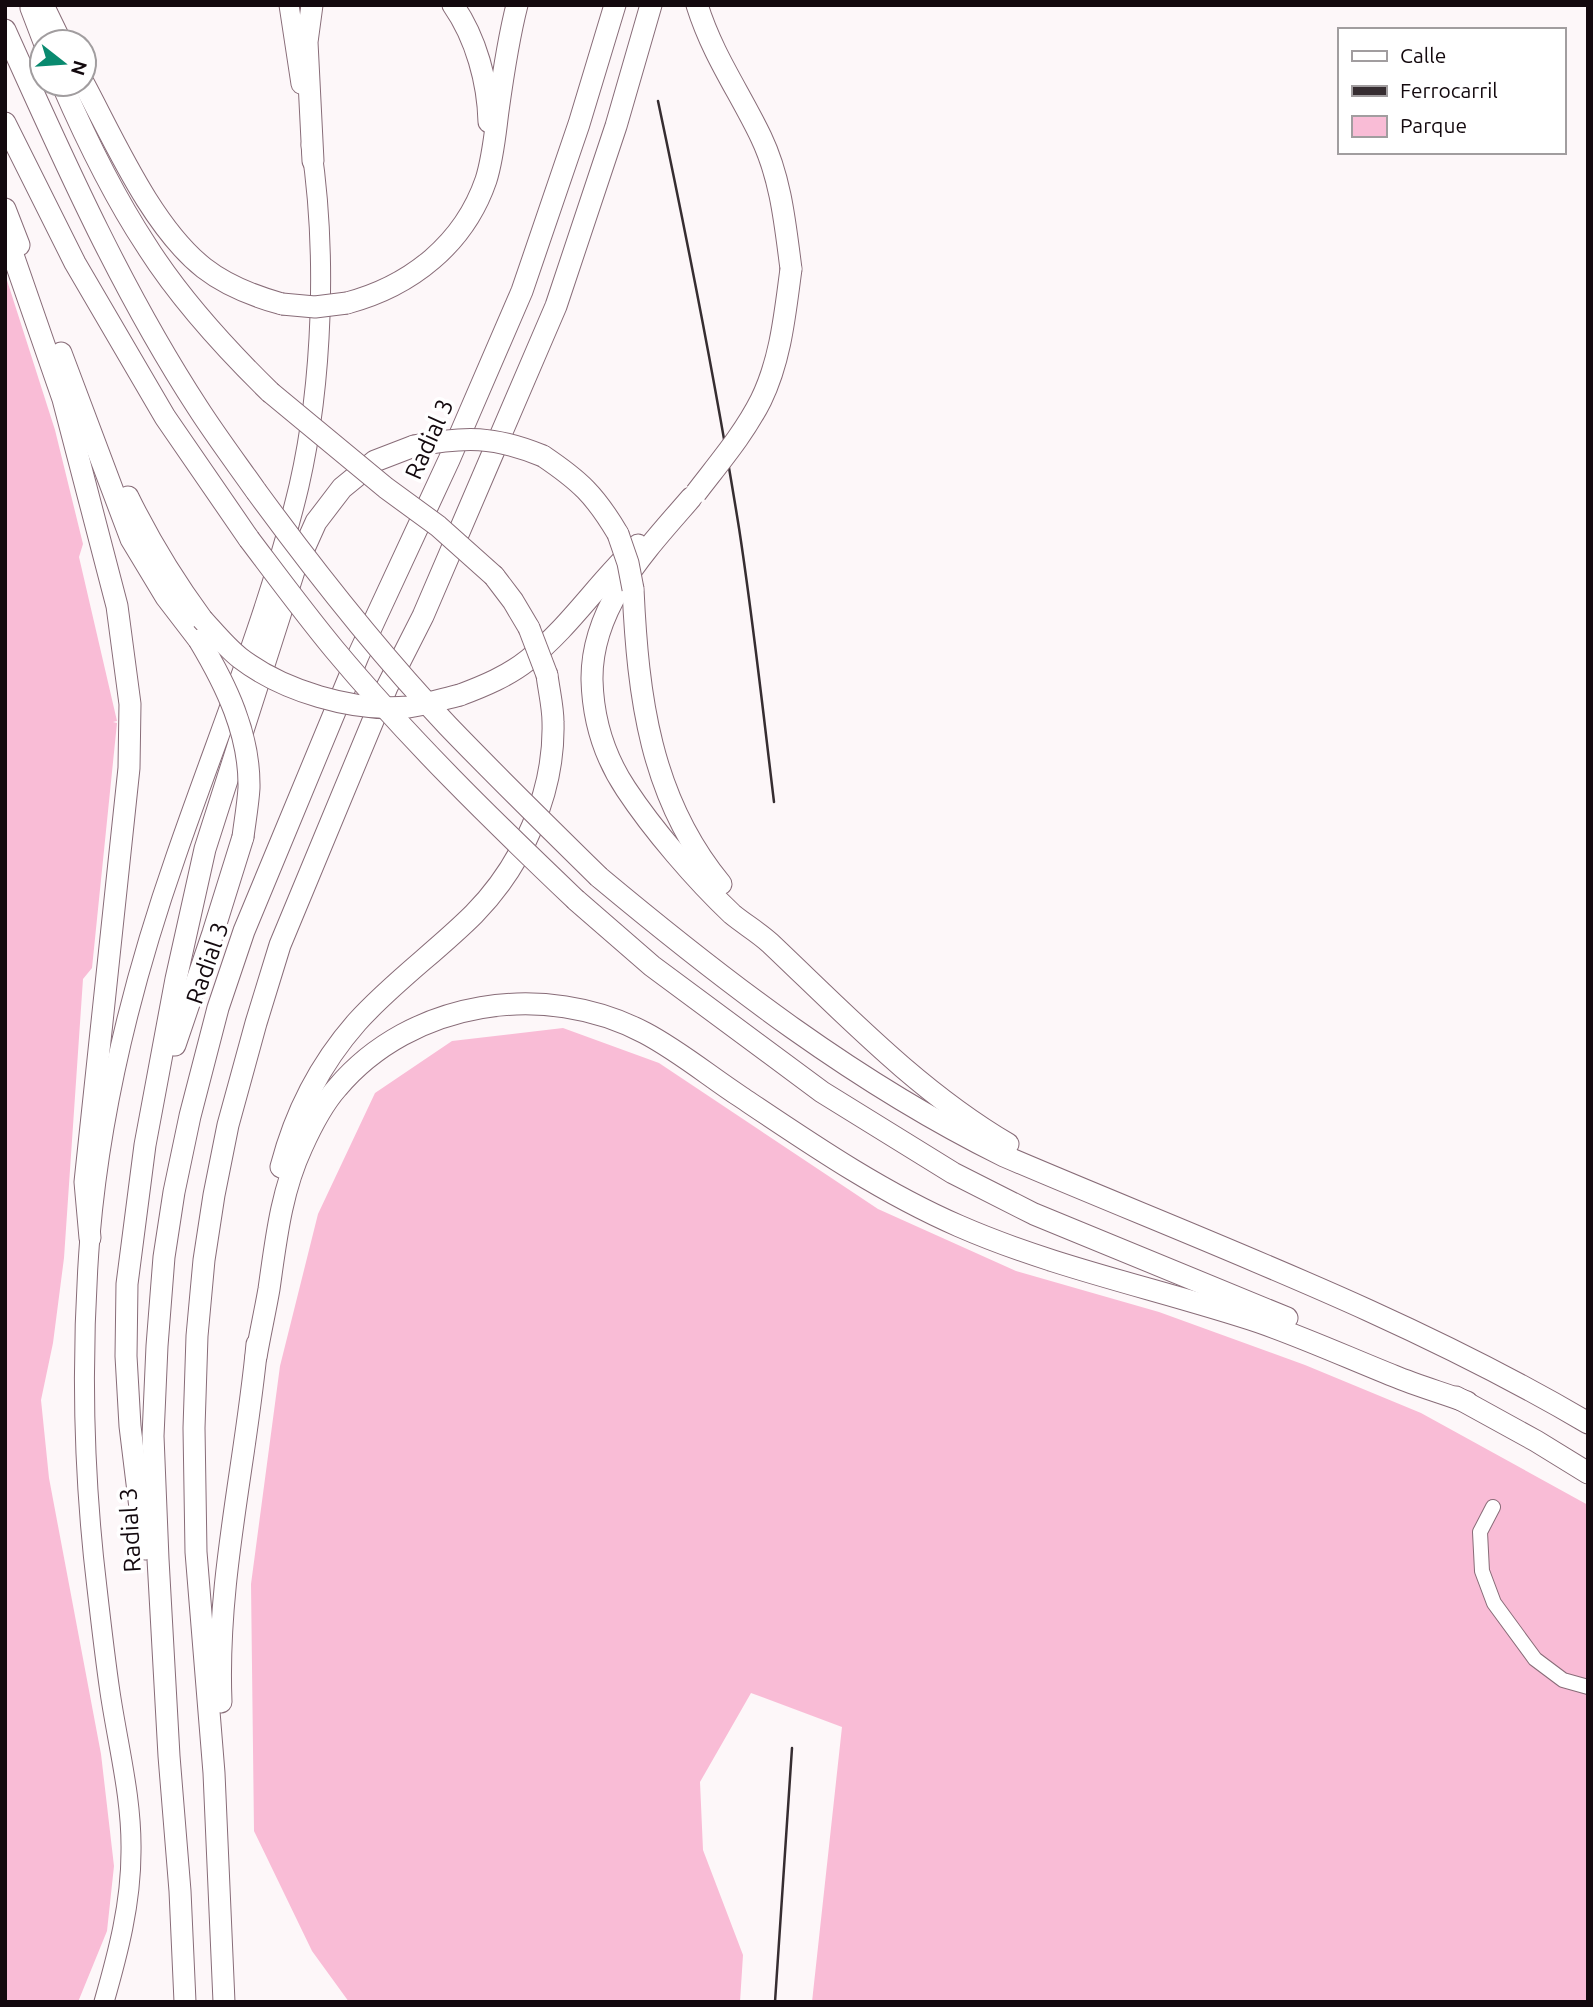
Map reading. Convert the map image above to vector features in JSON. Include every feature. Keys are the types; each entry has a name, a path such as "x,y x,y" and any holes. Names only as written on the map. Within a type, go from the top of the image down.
{"highway":[{"path":"30,5 39,28"},
{"path":"43,5 54,28"},
{"path":"312,5 307,42 313,161"},
{"path":"453,5 477,55 489,108 486,160 477,199"},
{"path":"92,98 148,202 180,245 203,267 250,294 282,304 314,307 348,303 394,287 435,259 466,221 485,182 492,158 507,52 517,5"},
{"name":"Radial 3","path":"185,2002 153,1436 164,1257 174,1192 193,1103 218,1008 244,931 353,668 449,460 522,291 579,124 615,5"},
{"path":"224,1996 214,1773 197,1552 194,1428 197,1336 204,1260 228,1125 281,945 387,687 423,616 556,306 617,126 651,5"},
{"path":"697,5 725,74 761,137 774,171 783,204 791,269 782,333 761,400 732,446 642,554 616,594 605,617 595,649 592,677 594,709 601,742 625,788 663,839 733,914 766,940 947,1105 1050,1168 1070,1184"},
{"path":"5,30 77,188 140,310 197,407 256,491 341,603 395,667 457,734 599,877 682,945 838,1060 960,1134 1409,1329 1545,1398 1588,1423"},
{"path":"69,98 104,173 147,247 177,289 235,358 270,392 438,526 494,576 530,628 547,675 553,722 550,770 529,834 512,865 474,914 358,1021 332,1054 312,1086 297,1118 281,1167 267,1232 256,1357"},
{"path":"5,123 75,263 165,418 249,539 335,650 409,733 492,820 576,900 652,965 800,1076 953,1173 1034,1214 1302,1324 1467,1402 1588,1473"},
{"path":"5,209 77,394 143,527 201,629 235,708 245,748 249,788 243,837 214,933 176,1039 140,1212 131,1284 130,1426"},
{"path":"5,232 63,399 117,606 130,704 129,768 85,1182 90,1238"},
{"path":"169,1756 130,1426 125,1322 134,1215 176,979 208,837 294,571 316,522 342,488 376,461 414,446 451,439 490,439 518,446 543,456 577,479 603,508 618,534 628,563 633,589 638,676 648,733 664,785 689,837 708,868 766,940"},
{"path":"201,629 275,680 312,694 367,705 408,706 460,695 486,685 530,659 556,634 614,568 693,496"},
{"path":"224,1996 228,1874 220,1690 224,1607 233,1511 279,1213 305,1140 337,1087 380,1049 407,1032 431,1021 479,1007 515,1004 555,1004 608,1016 647,1034 812,1144 890,1192 960,1226 1050,1260 1258,1322 1395,1377 1467,1402"}],"main road":[{"path":"104,2000 129,1895 131,1851 125,1772 108,1680 86,1480 86,1340 90,1238 108,1103 137,978 174,862 278,565 300,482 320,331 320,248 313,161 289,5"}],"street":[{"path":"1493,1507 1480,1532 1482,1571 1494,1603 1535,1659 1563,1680 1588,1687"}],"green space":[{"path":"5,274 55,430 83,544 79,557 117,721 113,722 117,723 92,968 83,979 64,1258 53,1343 41,1400 49,1478 101,1754 114,1866 107,1931 78,2002 5,2002"},
{"path":"563,1028 659,1063 878,1209 1016,1271 1159,1312 1305,1365 1421,1413 1588,1505 1588,2002 812,2002 842,1727 751,1693 700,1782 703,1850 743,1955 740,2002 349,2002 312,1951 254,1831 251,1584 280,1366 318,1214 375,1093 452,1041"}],"railway":[{"path":"658,101 701,314 739,528 774,802"},
{"path":"775,2002 792,1748"}]}
